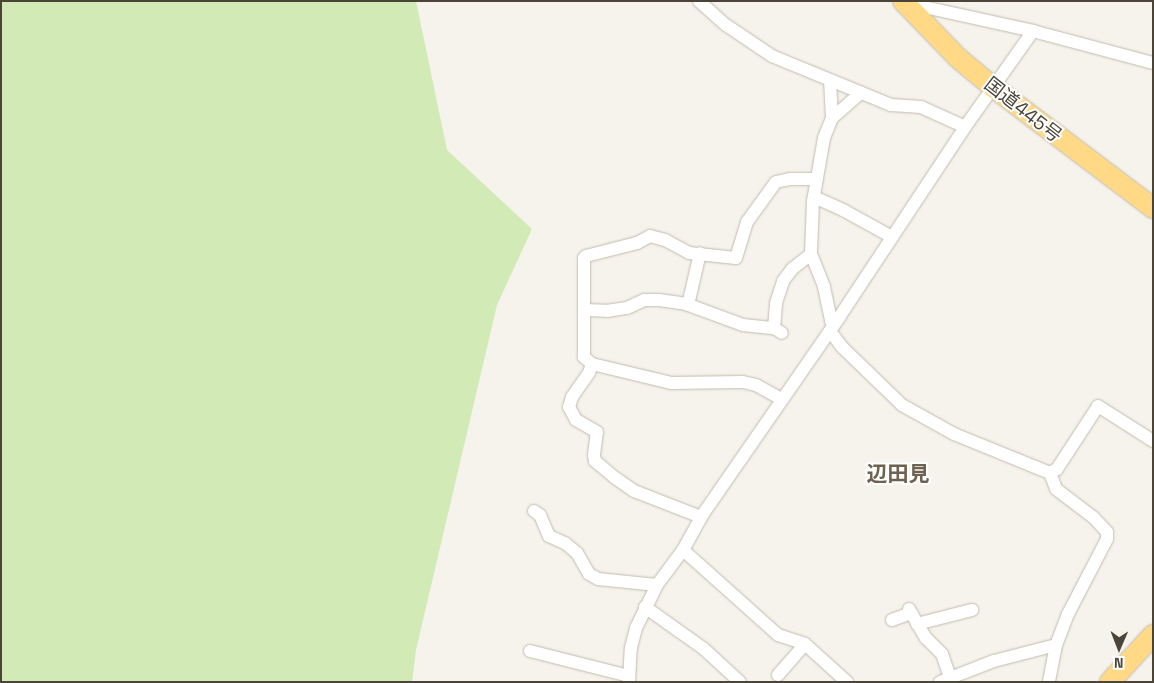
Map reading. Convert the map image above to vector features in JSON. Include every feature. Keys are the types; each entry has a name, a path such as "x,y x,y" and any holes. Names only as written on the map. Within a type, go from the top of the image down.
{"highway":[{"name":"国道445号","path":"905,2 958,58 993,87 1153,208"},
{"path":"1110,682 1153,635"}],"street":[{"path":"699,1 726,25 772,56 891,105 921,107 965,127"},
{"path":"905,2 1033,31 1153,63"},
{"path":"530,652 629,679 631,648 638,622 657,585 683,550 701,517 781,398 832,328 965,127 1033,31"},
{"path":"830,80 832,118 824,138 814,197 811,254 824,287 832,328 843,348 909,410 954,434 1050,473 1056,489 1094,518 1103,527 1108,536 1075,600 1056,645 1049,682"},
{"path":"832,118 861,93"},
{"path":"781,398 756,385 743,382 671,383 592,364 584,357 584,258 637,243 650,236 665,240 689,253 736,258 747,222 776,182 790,179 817,178"},
{"path":"814,197 843,210 892,237"},
{"path":"688,305 700,253"},
{"path":"584,310 622,309 644,300 688,305 743,325 778,331 776,303 783,281 792,269 811,254"},
{"path":"592,364 589,373 572,397 569,407 576,420 597,432 594,455 596,461 634,491 701,517"},
{"path":"1050,473 1057,469 1098,406 1153,442"},
{"path":"534,511 540,515 549,536 565,543 577,553 589,574 598,580 657,585"},
{"path":"683,550 778,635 805,644 847,682"},
{"path":"645,607 703,648 740,682"},
{"path":"892,620 912,615 972,610"},
{"path":"912,615 926,638 942,654 945,680 994,661 1056,645"},
{"path":"778,675 805,644"}],"green space":[{"path":"1,1 416,1 447,150 532,229 497,305 416,650 412,682 1,682"}],"district":[{"name":"辺田見","path":"898,474"}]}
